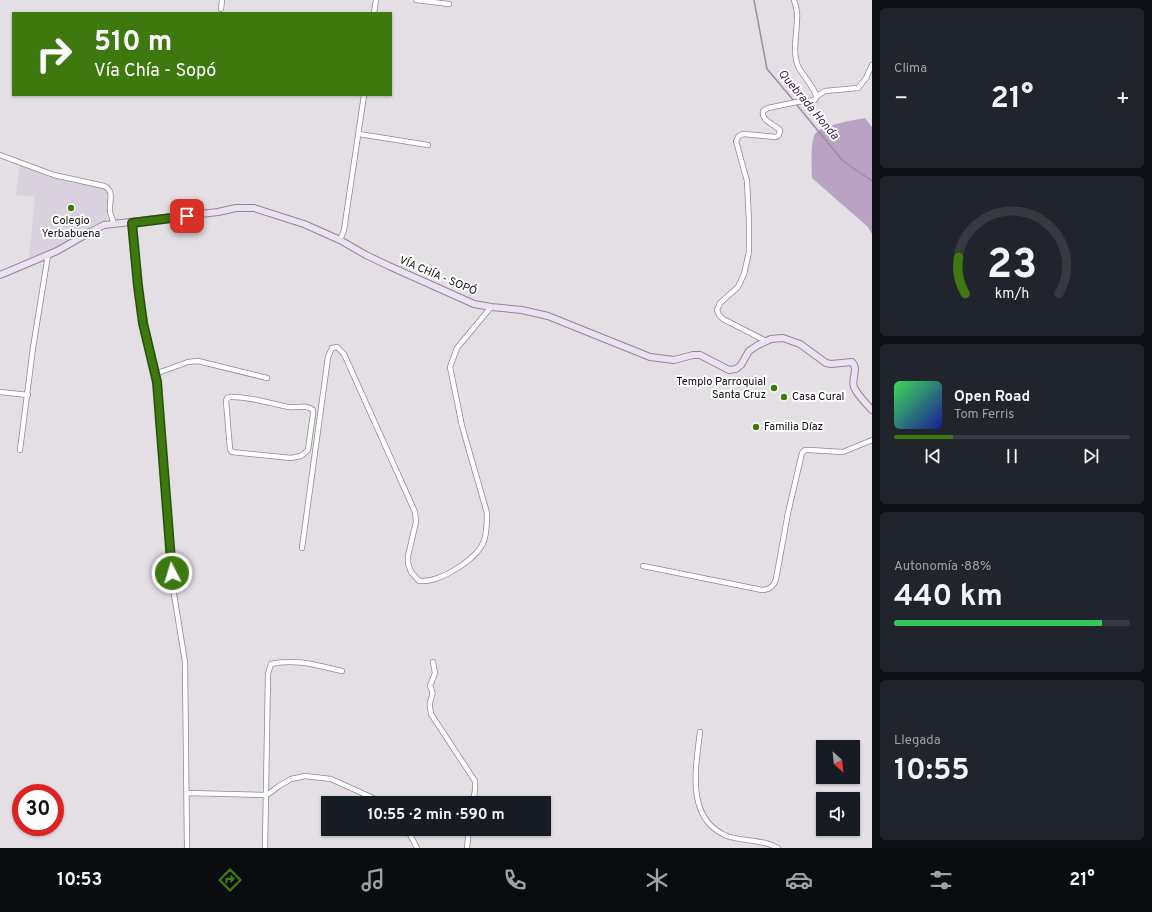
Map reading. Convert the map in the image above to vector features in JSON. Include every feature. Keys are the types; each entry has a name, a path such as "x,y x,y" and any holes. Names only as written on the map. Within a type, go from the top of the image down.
{"street":[{"path":"221,9 222,0"},
{"path":"374,12 376,0"},
{"path":"416,0 449,4"},
{"path":"794,0 798,17 795,53 796,59 798,66 815,90 817,96"},
{"path":"766,341 723,319 719,316 717,310 720,303 738,287 744,274 749,252 747,181 736,141 740,135 744,134 776,137 780,132 779,129 764,118 762,115 763,111 768,108 815,100 817,96 824,91 858,88 866,78 872,65"},
{"path":"340,240 344,230 364,96"},
{"path":"358,134 428,145"},
{"path":"0,155 54,175 108,188 111,192 110,213 114,224"},
{"name":"VÍA CHÍA - SOPÓ","path":"0,275 67,246 98,227 218,212 246,207 254,208 304,224 340,240 366,255 474,304 522,310 559,319 650,357 674,360 693,355 700,355 730,370 736,369 749,351 758,344 771,339 783,338 800,344 826,363 852,362 855,369 853,384 872,410"},
{"path":"132,223 143,323 158,389 173,588 185,662 187,848"},
{"path":"20,450 33,348 48,255"},
{"path":"302,548 329,351 332,348 337,347 344,354 415,512 416,522 408,556 408,563 411,572 419,581 430,580 450,572 474,556 484,542 487,527 487,513 462,426 450,367 457,348 491,307"},
{"path":"155,374 188,362 198,361 267,378"},
{"path":"0,392 28,395"},
{"path":"233,397 290,407 309,407 313,410 309,438 308,450 296,458 232,452 226,401 227,398 233,397"},
{"path":"309,438 316,439"},
{"path":"643,566 762,590 772,588 776,579 788,513 802,453 805,450 844,452 872,440"},
{"path":"265,848 268,674 272,664 282,661 300,662 342,671"},
{"path":"432,662 435,673 430,686 432,691 430,703 431,714 475,780 474,796"},
{"path":"700,732 696,790 700,807 705,818 711,826 728,836 764,843 778,848"},
{"path":"187,793 267,795 279,786 291,780 305,776 331,779 369,796"},
{"path":"411,836 417,848"},
{"path":"467,848 468,836"},
{"path":"761,848 764,843"}],"shaded area":[{"path":"865,118 872,127 872,234 868,227 812,178 812,149 815,134 824,128"},
{"name":"Colegio Yerbabuena","path":"20,163 54,175 111,185 107,220 91,226 60,247 29,258 35,197 16,195"}],"waterway":[{"name":"Quebrada Honda","path":"754,0 767,69 794,101"},
{"name":"Quebrada Honda","path":"796,104 843,161 872,181"}],"place":[{"name":"Colegio Yerbabuena","path":"71,208"},
{"name":"Templo Parroquial Santa Cruz","path":"774,388"},
{"name":"Casa Cural","path":"784,397"},
{"name":"Familia Díaz","path":"756,427"}],"route":[{"path":"172,573 157,382 143,323 132,223 187,216"}]}
